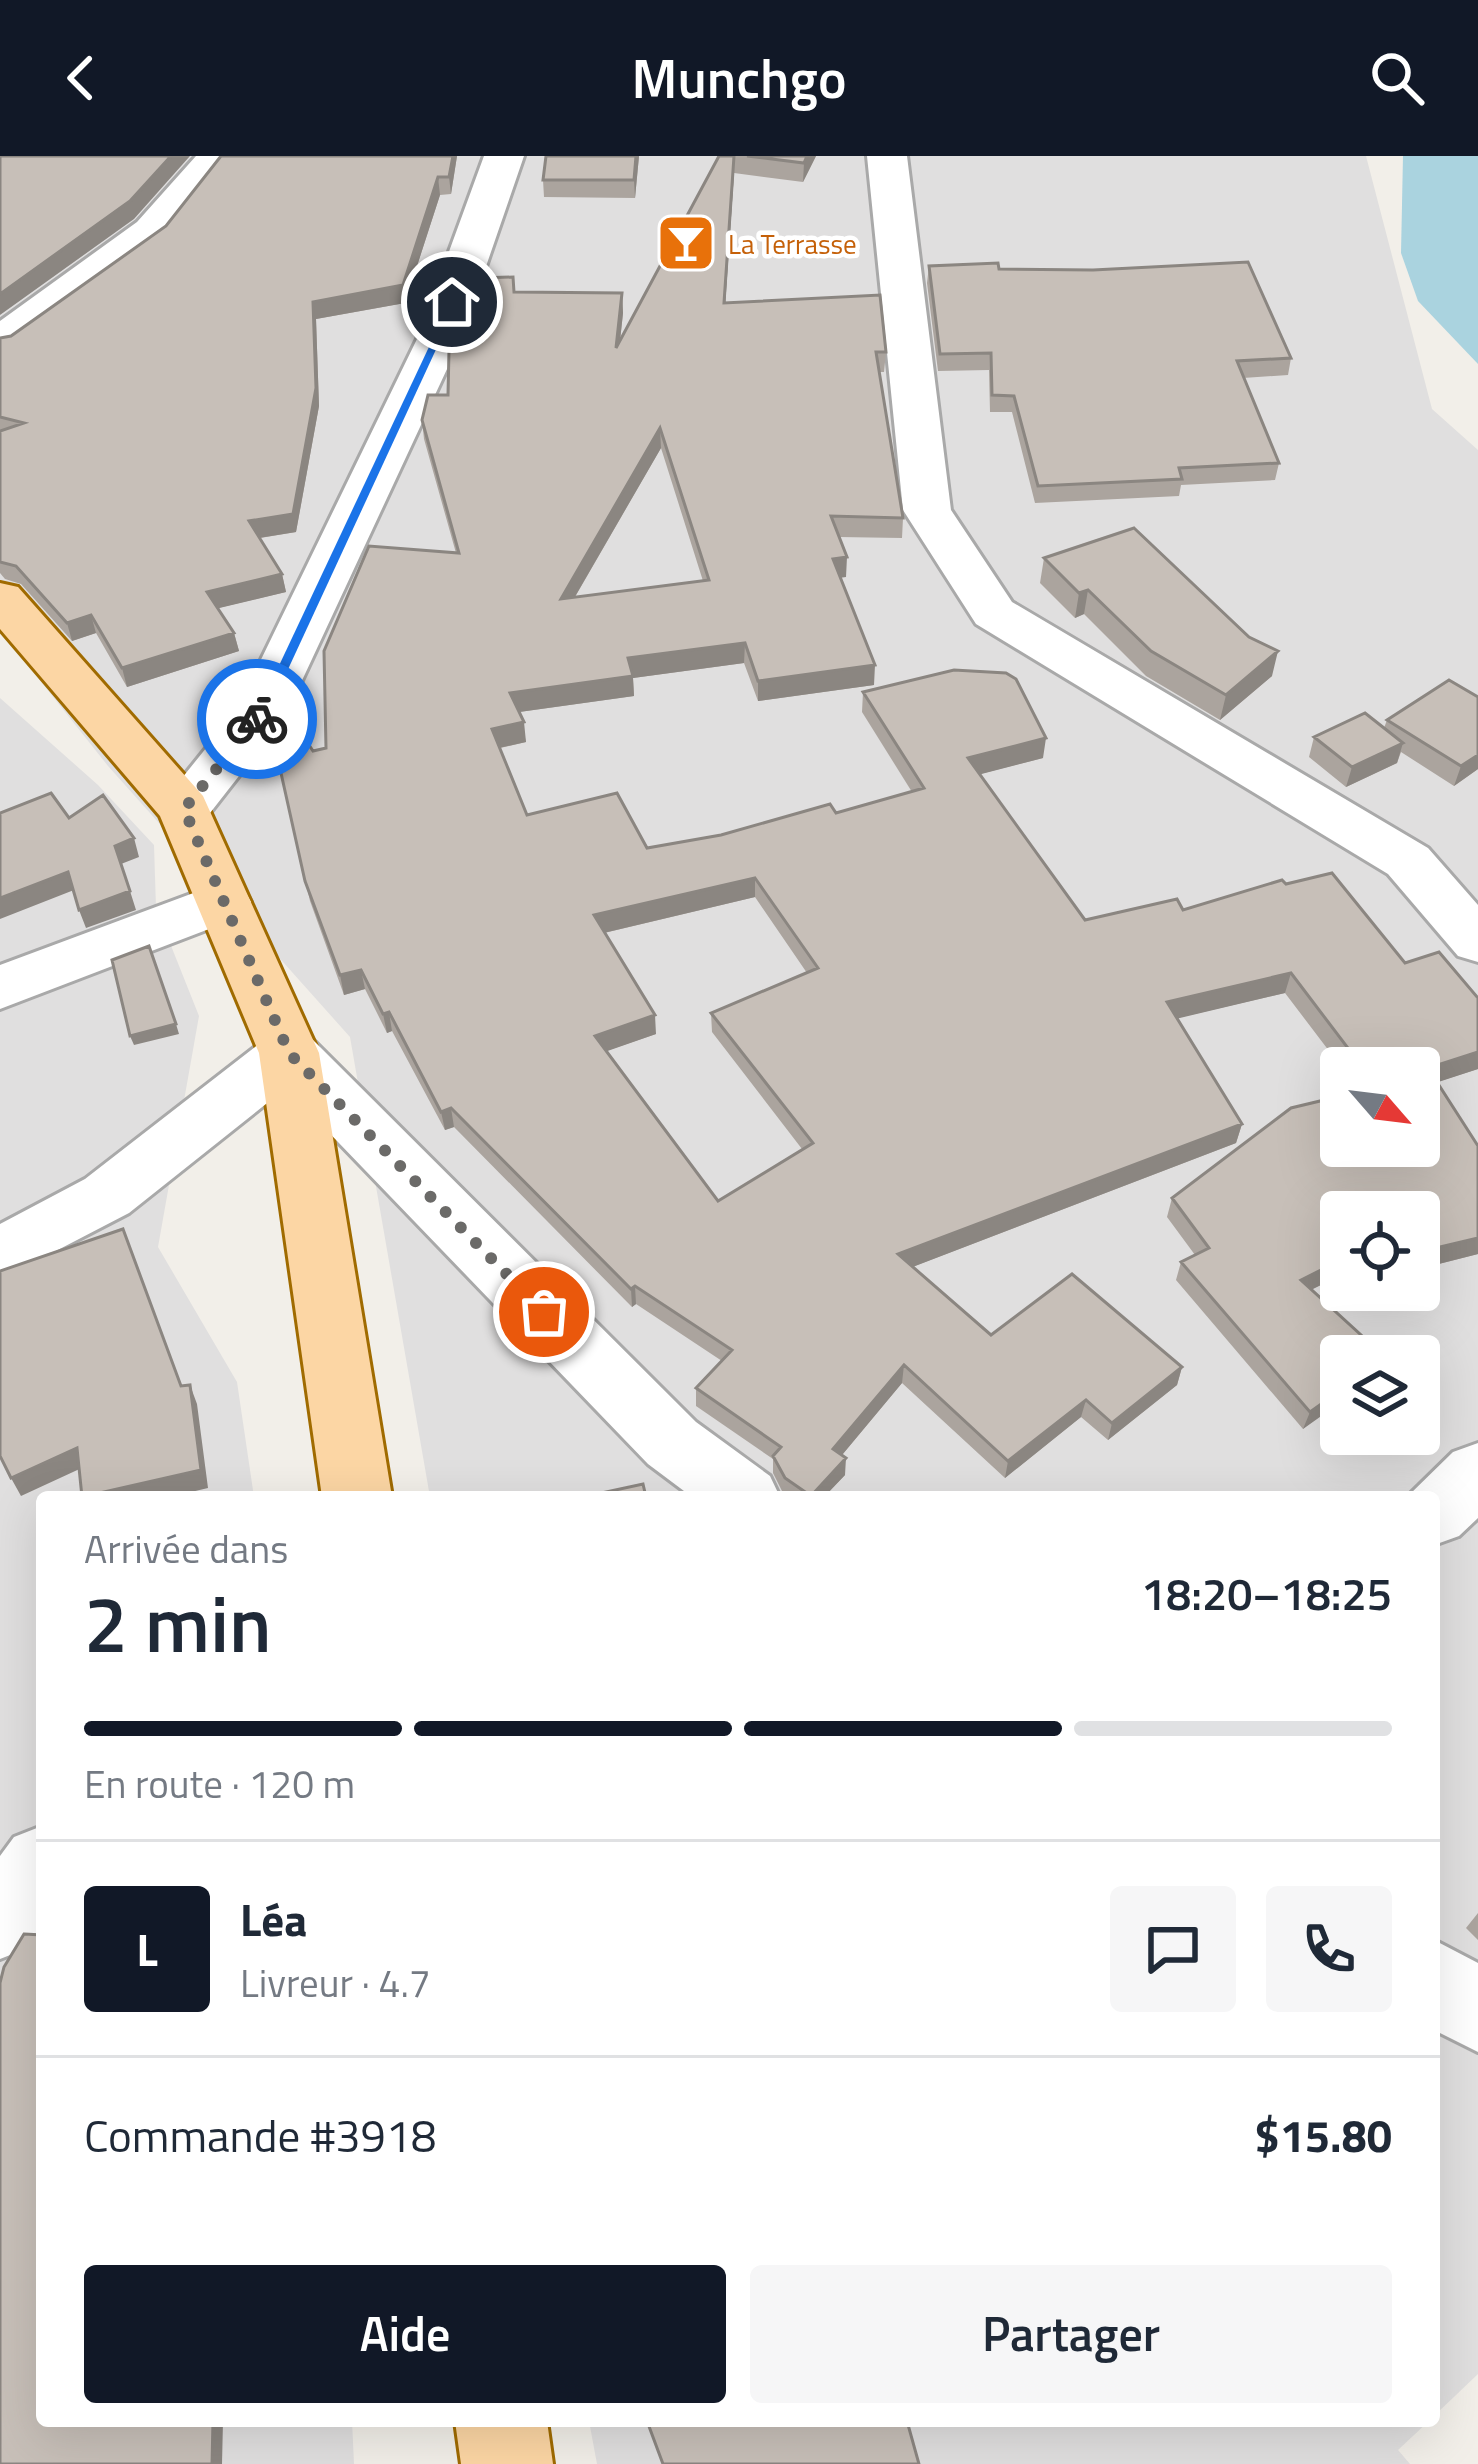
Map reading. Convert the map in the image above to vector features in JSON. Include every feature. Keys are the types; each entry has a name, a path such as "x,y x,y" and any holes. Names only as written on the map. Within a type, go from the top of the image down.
{"main road":[{"path":"0,598 184,809 289,1053 342,1483"},
{"path":"502,2427 507,2464"}],"street":[{"path":"0,341 152,231 217,156"},
{"path":"184,809 259,717 439,339 504,156"},
{"path":"887,156 927,510 994,613 1408,861 1478,941"},
{"path":"0,988 224,902"},
{"path":"0,1254 107,1196 289,1053 672,1443 737,1491"},
{"path":"1440,1508 1478,1473"},
{"path":"0,1920 36,1872"},
{"path":"1440,1985 1478,2011"}],"shaded area":[{"path":"0,156 1366,156 1432,409 1478,450 1478,2374 1440,2410 1440,1491 429,1491 350,1037 108,766 0,630"},
{"path":"0,698 98,785 154,845 156,908 199,1016 158,1247 237,1382 253,1491 36,1491 36,2427 352,2427 354,2464 0,2464"},
{"path":"590,2427 1423,2427 1398,2450 1410,2464 597,2464"}],"water":[{"path":"1403,156 1478,156 1478,364 1418,301 1401,253"}],"building":[{"path":"0,156 171,156 130,201 0,294"},
{"path":"221,156 453,156 449,177 438,177 403,285 313,302 316,388 293,514 249,521 282,574 207,592 234,633 122,668 91,615 67,623 16,566 0,562 0,431 24,423 0,417 0,338 11,336 166,226"},
{"path":"546,156 636,156 634,180 543,180"},
{"path":"719,156 734,156 724,303 880,295 886,352 876,352 903,518 831,516 847,557 833,559 875,665 758,681 745,643 628,658 633,676 510,693 524,722 492,729 527,815 617,793 647,848 721,835 830,804 836,813 924,788 863,692 954,670 1006,673 1016,679 1046,738 968,758 1085,920 1177,899 1183,910 1282,880 1286,884 1332,873 1405,963 1439,952 1478,998 1478,1052 1440,1064 1440,1047 1347,1047 1291,973 1167,1002 1242,1124 898,1254 991,1335 1072,1274 1182,1367 1112,1423 1086,1400 1008,1461 904,1365 833,1449 846,1458 816,1491 804,1491 785,1478 773,1456 781,1447 696,1388 732,1350 635,1286 631,1289 451,1108 441,1112 389,1012 383,1014 361,970 340,975 305,881 269,719 282,703 313,751 326,748 324,651 369,546 459,553 422,420 428,395 448,395 449,350 478,278 513,277 514,292 622,293 616,348","holes":["660,428 709,580 561,599","755,878 818,968 711,1013 813,1143 718,1201 595,1036 655,1015 594,915"]},
{"path":"747,156 807,156 804,163"},
{"path":"1248,262 1291,358 1237,361 1279,463 1179,468 1182,479 1038,486 1014,396 992,395 991,353 940,354 929,266 998,263 999,269 1093,270"},
{"path":"1134,528 1249,637 1278,651 1226,695 1151,651 1088,590 1079,593 1044,558"},
{"path":"1449,680 1478,697 1478,755 1461,766 1387,720"},
{"path":"1365,713 1403,743 1352,767 1314,737"},
{"path":"51,793 69,818 103,795 134,838 115,846 130,891 79,910 68,872 0,898 0,813"},
{"path":"149,946 176,1024 130,1036 112,960"},
{"path":"1440,1087 1478,1146 1478,1238 1440,1247 1440,1191 1320,1191 1320,1270 1301,1280 1320,1297 1320,1311 1335,1311 1361,1335 1320,1335 1320,1405 1310,1412 1181,1262 1209,1248 1172,1198 1291,1108 1320,1101 1320,1167 1440,1167"},
{"path":"123,1229 181,1386 190,1385 201,1470 108,1491 81,1491 77,1448 11,1478 0,1456 0,1271"},
{"path":"643,1484 645,1491 611,1491"},
{"path":"24,1934 36,1935 36,2427 213,2427 212,2464 0,2464 0,1983"},
{"path":"649,2427 909,2427 919,2464 663,2464"}],"way so far":[{"path":"257,719 184,809 289,1053 544,1312"}],"place":[{"name":"La Terrasse","path":"686,243"}],"route":[{"path":"257,719 439,339 452,302"}]}
